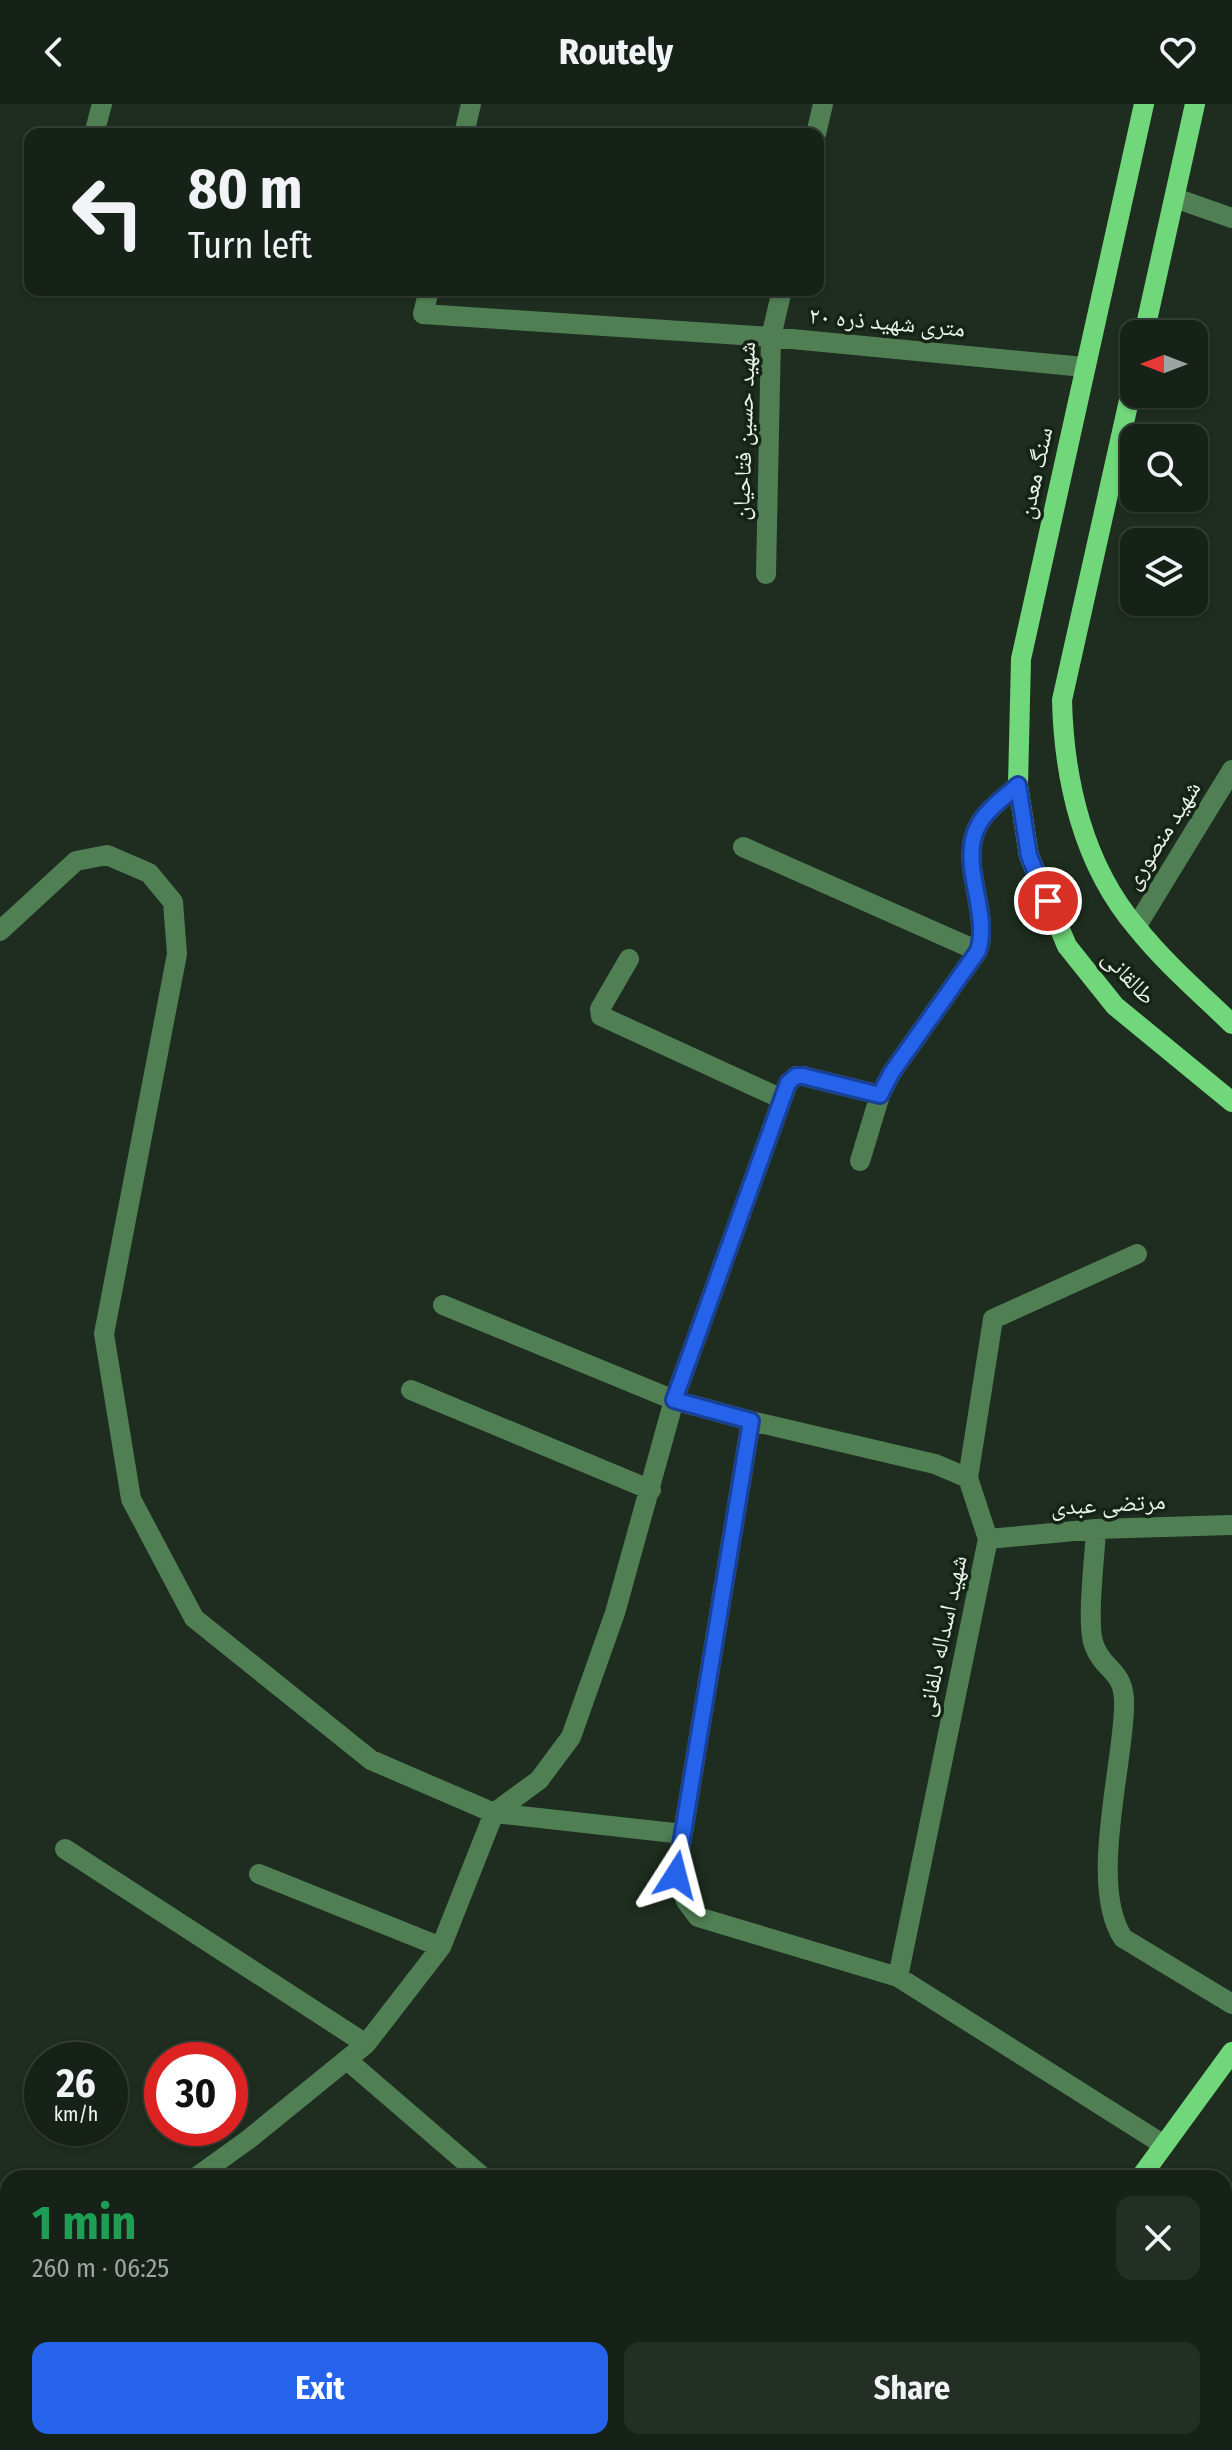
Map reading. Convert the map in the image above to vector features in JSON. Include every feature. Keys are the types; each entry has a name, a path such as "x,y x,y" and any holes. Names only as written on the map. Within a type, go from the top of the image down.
{"main road":[{"name":"سنگ معدن","path":"1029,856 1018,785 1021,659 1144,104"},
{"path":"1147,320 1195,104"},
{"name":"طالقانی","path":"1127,408 1062,700 1063,745 1076,814 1101,874 1136,927 1232,1024"},
{"name":"طالقانی","path":"1029,856 1067,946 1115,1006 1232,1102"},
{"path":"1146,2170 1232,2052"}],"street":[{"path":"96,128 102,104"},
{"path":"465,128 471,104"},
{"path":"817,128 823,104"},
{"path":"1175,198 1232,218"},
{"name":"۲۰ متری شهید ذره","path":"428,296 423,314 771,337 1084,367"},
{"name":"شهید حسین فتاحیان","path":"766,574 771,337 781,296"},
{"name":"شهید منصوری","path":"1136,927 1232,770"},
{"path":"860,1161 880,1095 892,1072 978,951 982,937 972,854 973,836 980,822 1018,785"},
{"path":"743,847 978,951"},
{"path":"0,931 76,861 107,855 149,873 173,902 177,954 104,1334 131,1499 194,1618 371,1760 494,1813 683,1834"},
{"path":"629,959 600,1009 601,1016 782,1099"},
{"path":"206,2170 366,2044 441,1947 494,1813 539,1780 571,1737 615,1613 674,1400 788,1083 796,1076 880,1095"},
{"name":"شهید اسداله دلفانی","path":"898,1977 988,1539 968,1478 993,1319 1137,1254"},
{"path":"443,1305 674,1400 935,1464 968,1478"},
{"path":"411,1390 651,1490"},
{"path":"751,1421 676,1875 686,1901 698,1917 898,1977 1164,2145"},
{"name":"مرتضی عبدی","path":"988,1539 1096,1529 1232,1525"},
{"path":"1096,1529 1092,1634 1102,1659 1117,1673 1125,1707 1110,1844 1109,1905 1114,1924 1123,1938 1232,2004"},
{"path":"65,1849 366,2044"},
{"path":"259,1874 441,1947"},
{"path":"347,2060 475,2170"}],"route":[{"path":"676,1875 751,1421 674,1400 788,1083 796,1076 803,1076 880,1095 892,1072 978,951 982,937 972,854 973,836 980,822 1018,785 1029,856 1048,901"}]}
